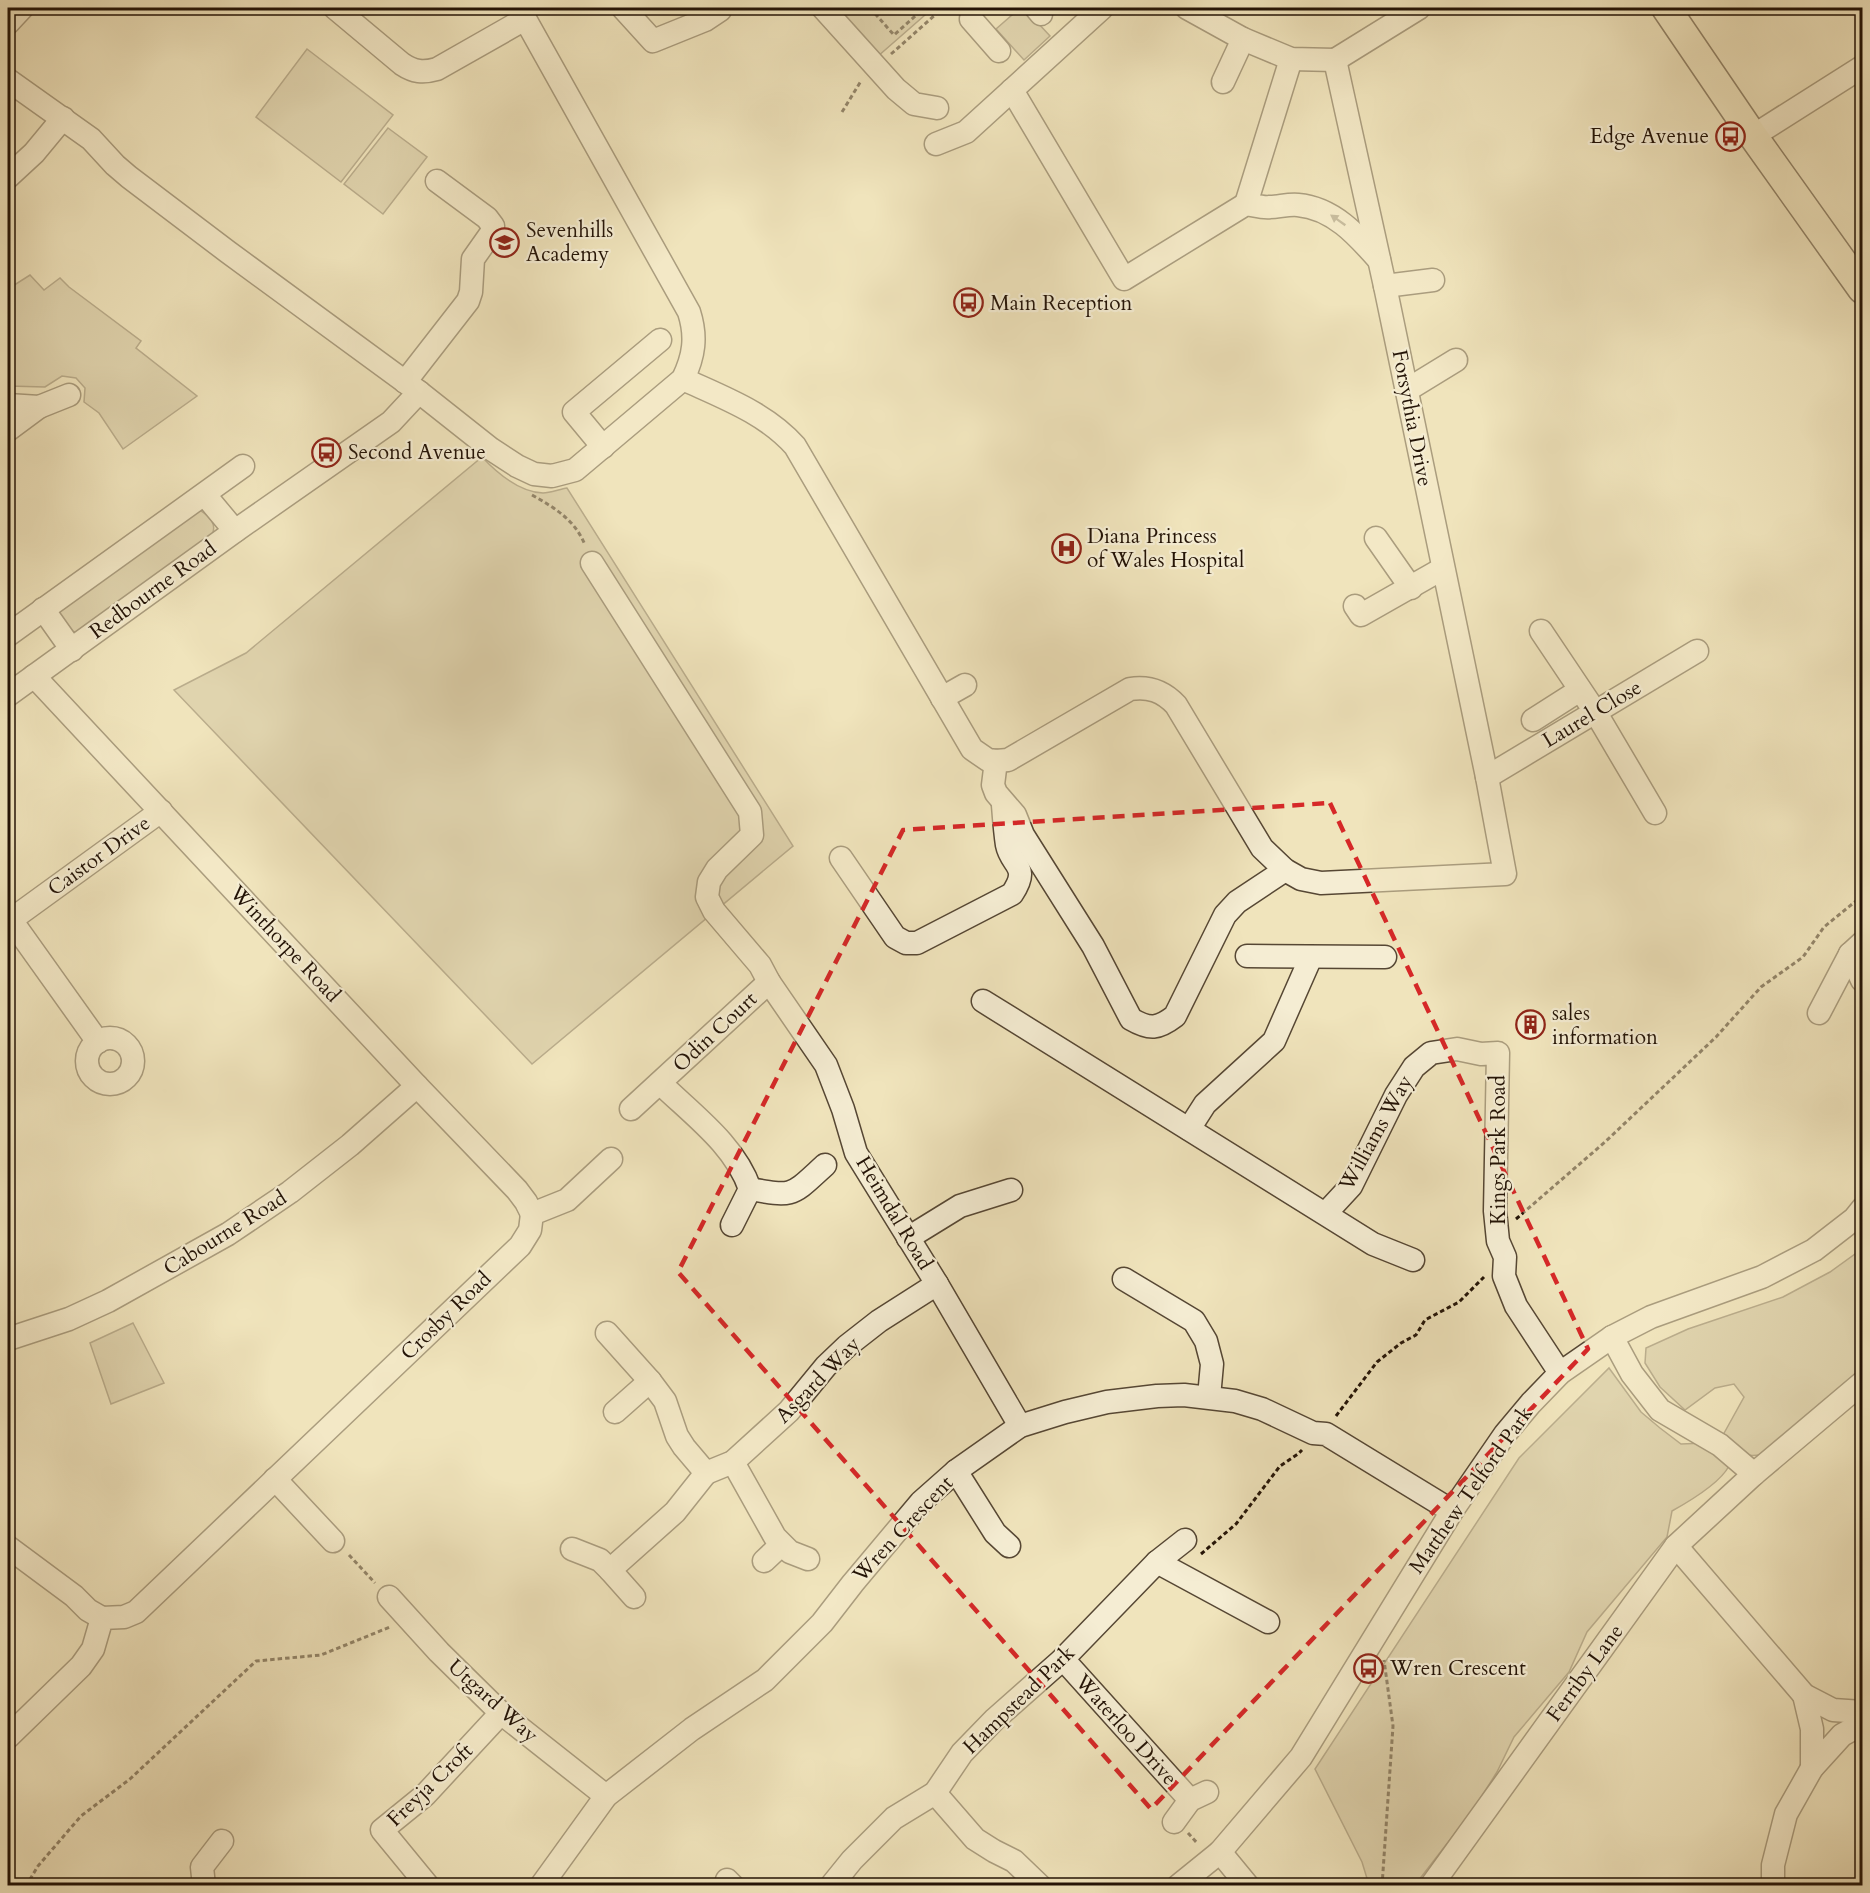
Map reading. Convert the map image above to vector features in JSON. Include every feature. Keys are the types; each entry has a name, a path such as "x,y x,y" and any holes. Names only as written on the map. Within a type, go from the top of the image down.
{"main road":[{"path":"1666,8 1753,136 1863,289"}],"street":[{"path":"8,23 22,8"},
{"path":"8,80 91,139 129,177 412,387 491,449 534,474 552,476 575,470 683,379 694,349 694,335 689,312 522,13 436,69 426,72 411,70 402,64 335,8"},
{"path":"623,8 653,41 706,12"},
{"path":"824,8 896,89 914,104 937,108"},
{"path":"936,144 966,132 1102,8"},
{"path":"1187,8 1243,39 1291,59 1335,60 1419,8"},
{"path":"971,19 999,51"},
{"path":"1223,82 1243,39"},
{"path":"1246,204 1291,59"},
{"name":"Forsythia Drive","path":"1285,870 1301,879 1321,883 1504,874 1487,777 1442,569 1407,390 1335,60"},
{"path":"1753,136 1863,67"},
{"path":"1011,90 1124,279 1246,204 1268,207 1296,205 1314,207 1347,227 1380,261"},
{"path":"8,177 34,153 63,118"},
{"name":"Redbourne Road","path":"8,695 234,531 391,422 468,301 471,292 473,260 492,232 493,226 487,218 437,181"},
{"path":"1385,286 1433,280"},
{"path":"603,447 574,412 660,340"},
{"path":"1407,390 1456,360"},
{"path":"683,379 747,409 785,435 795,446 972,749 982,757 996,762 1008,760 1130,689 1151,688 1176,705 1262,848 1276,864 1285,870 1238,902 1225,915 1175,1016 1163,1025 1152,1027 1142,1025 1131,1019 1093,946 1023,835 1015,815 996,793"},
{"path":"8,430 39,407 69,395"},
{"path":"8,405 39,407"},
{"path":"8,634 243,466"},
{"name":"Redbourne Road","path":"205,495 234,531"},
{"path":"1376,538 1411,588"},
{"name":"Heimdal Road","path":"592,562 750,812 752,835 717,869 709,882 707,897 714,911 760,965 769,982 826,1065 843,1109 856,1153 937,1284 1020,1426"},
{"path":"1355,606 1360,615 1442,569"},
{"name":"Redbourne Road","path":"43,609 72,650"},
{"path":"1541,631 1596,713 1655,813"},
{"name":"Laurel Close","path":"1487,777 1696,651"},
{"name":"Winthorpe Road","path":"34,676 517,1190 532,1214"},
{"path":"942,698 965,685"},
{"path":"1533,720 1580,690"},
{"path":"841,858 895,937 906,943 917,943 1012,894 1018,885 1020,875 1018,863 1008,848 1003,805 993,785 996,762"},
{"name":"Caistor Drive","path":"9,921 161,811"},
{"path":"9,921 98,1042"},
{"path":"1856,949 1863,980"},
{"path":"1819,1012 1856,949"},
{"path":"1247,957 1385,957"},
{"path":"1189,1129 1205,1104 1274,1041 1311,957"},
{"name":"Odin Court","path":"631,1109 769,982"},
{"name":"Williams Way","path":"983,1001 1373,1244 1413,1260"},
{"name":"Williams Way","path":"1326,1213 1351,1186 1396,1095 1414,1067 1431,1053 1456,1049 1481,1054 1498,1053"},
{"name":"Kings Park Road","path":"1498,1053 1495,1211 1498,1236 1505,1257 1504,1276 1516,1306 1560,1373"},
{"name":"Odin Court","path":"660,1083 728,1149 744,1173 750,1190"},
{"name":"Cabourne Road","path":"8,1339 69,1319 108,1302 228,1234 290,1192 350,1145 417,1086"},
{"path":"532,1214 567,1200 611,1159"},
{"path":"732,1225 750,1190 782,1195 793,1193 825,1165"},
{"path":"908,1238 960,1206 1011,1190"},
{"name":"Matthew Telford Park","path":"1179,1886 1215,1855 1301,1757 1452,1511 1505,1434 1560,1373 1612,1336 1651,1317 1772,1272 1814,1250 1863,1209"},
{"name":"Crosby Road","path":"102,1618 124,1617 136,1612 520,1246 530,1230 532,1214"},
{"path":"1124,1279 1194,1321 1206,1341 1212,1364 1209,1397"},
{"name":"Asgard Way","path":"610,1570 675,1512 706,1473 733,1462 789,1411 826,1366 847,1346 937,1284"},
{"path":"607,1332 665,1401 677,1436 706,1473"},
{"path":"1612,1336 1632,1374 1660,1410 1720,1445 1755,1474"},
{"path":"615,1412 650,1381"},
{"name":"Ferriby Lane","path":"1431,1886 1677,1546 1755,1474 1863,1383"},
{"name":"Wren Crescent","path":"541,1886 606,1796 692,1729 765,1680 822,1623 921,1502 956,1471 1020,1426 1107,1402 1157,1396 1184,1395 1236,1401 1262,1409 1313,1433 1326,1434 1452,1511"},
{"path":"733,1462 764,1520 781,1545 789,1552 808,1559"},
{"path":"956,1471 995,1533 1009,1546"},
{"path":"275,1479 341,1548"},
{"name":"Hampstead Park","path":"831,1886 852,1860 894,1818 935,1793 962,1754 995,1719 1063,1659 1156,1562 1182,1542"},
{"path":"764,1562 781,1545"},
{"path":"1677,1546 1804,1695 1833,1710 1863,1712"},
{"path":"8,1547 74,1596 88,1610 102,1618 93,1649 81,1666 8,1737"},
{"path":"572,1549 600,1560 634,1597"},
{"path":"1156,1562 1268,1622"},
{"name":"Utgard Way","path":"389,1597 439,1652 501,1713 606,1796"},
{"name":"Waterloo Drive","path":"1063,1659 1198,1796 1174,1822"},
{"path":"1804,1695 1812,1729 1812,1768"},
{"name":"Freyja Croft","path":"428,1886 382,1830 425,1795 501,1713"},
{"path":"1773,1886 1773,1865 1786,1814 1812,1768 1842,1735 1863,1724"},
{"path":"935,1793 975,1839 1014,1860 1040,1886"},
{"path":"204,1886 202,1867 222,1841"},
{"path":"1215,1855 1248,1886"}],"path":[{"path":"870,8 894,35 924,8"},
{"path":"527,492 570,519 580,534 592,562"},
{"path":"1498,1236 1605,1142 1716,1037 1761,987 1803,957 1824,927 1863,897"},
{"path":"1182,1542 1201,1554 1236,1524 1280,1466 1298,1454 1313,1433 1338,1415 1377,1362 1416,1335 1425,1320 1459,1302 1505,1257"},
{"path":"341,1548 389,1597"},
{"path":"26,1886 38,1866 81,1816 130,1779 256,1661 321,1655 409,1619"},
{"path":"1379,1627 1393,1726 1382,1886"},
{"path":"1174,1822 1215,1855"}],"highlighted area":[{"path":"1330,803 1588,1349 1151,1809 678,1272 903,830"}],"shaded area":[{"path":"832,8 933,8 877,57"},
{"path":"1020,8 1024,8 1050,36 1024,60 996,29"},
{"path":"307,49 393,115 341,182 256,117"},
{"path":"388,128 427,157 383,214 344,184"},
{"path":"30,275 44,290 60,278 141,341 136,348 197,396 123,449 99,413 84,402 85,388 76,378 62,376 45,387 8,386 8,289"},
{"path":"482,457 502,476 517,486 543,493 567,488 793,846 532,1064 174,690 246,653"},
{"path":"201,511 212,521 214,527 212,535 76,632 70,631 57,619 60,608 192,512"},
{"path":"1862,1249 1862,1368 1762,1454 1744,1454 1723,1435 1744,1397 1734,1384 1715,1388 1685,1410 1660,1387 1645,1363 1646,1348 1688,1329 1783,1297 1830,1272"},
{"path":"133,1323 164,1383 111,1404 90,1343"},
{"path":"1609,1368 1641,1412 1660,1428 1681,1444 1705,1443 1729,1466 1712,1485 1672,1511 1667,1537 1587,1632 1569,1672 1514,1737 1497,1772 1473,1810 1415,1885 1369,1885 1362,1862 1315,1769 1519,1458"}],"place":[{"name":"Edge Avenue","path":"1730,136"},
{"name":"Sevenhills Academy","path":"505,242"},
{"name":"Main Reception","path":"969,303"},
{"name":"Second Avenue","path":"327,452"},
{"name":"Diana Princess of Wales Hospital","path":"1066,548"},
{"name":"sales information","path":"1531,1025"},
{"name":"Wren Crescent","path":"1369,1668"}]}
